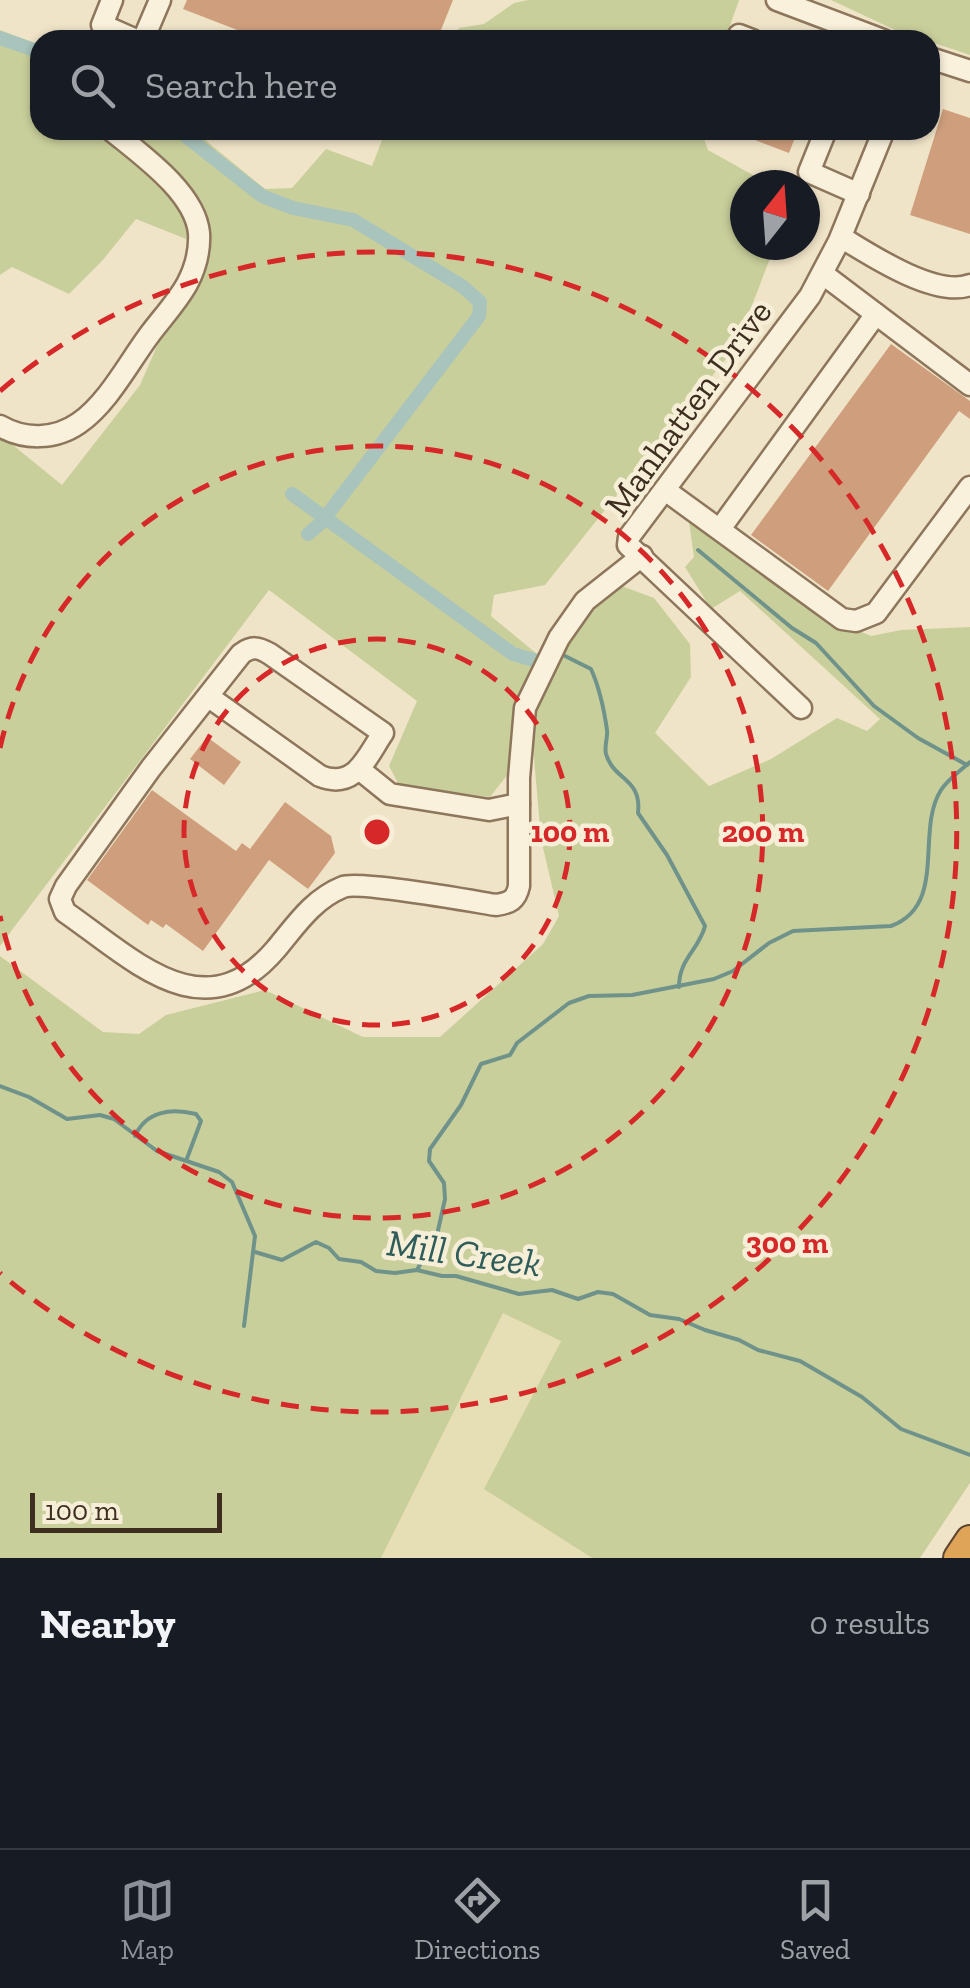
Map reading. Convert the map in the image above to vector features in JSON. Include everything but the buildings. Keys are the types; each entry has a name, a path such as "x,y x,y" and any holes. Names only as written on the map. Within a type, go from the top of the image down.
{"highway":[{"path":"958,1558 970,1540"}],"street":[{"path":"100,30 112,0"},
{"path":"145,30 160,0"},
{"path":"777,0 856,30"},
{"path":"940,61 970,71"},
{"path":"0,426 14,434 50,437 79,423 101,400 186,285 197,260 199,230 186,202 164,174 124,140"},
{"path":"822,140 809,172 859,194"},
{"name":"Manhatten Drive","path":"642,556 628,545 628,538 823,274 880,140"},
{"path":"840,237 888,266 956,290 970,286"},
{"path":"823,274 970,385"},
{"path":"720,529 876,314"},
{"path":"665,490 842,619 856,621 876,613 970,487"},
{"path":"209,697 320,776 338,782 358,769 383,733 260,648 250,648 241,654 152,768 60,898 65,912 167,982 203,988 237,983 259,969 319,899 348,885 496,905 516,897 525,708 558,638 585,602 642,556 670,588 801,708"},
{"path":"358,769 390,794 489,810 520,804"}],"shaded area":[{"path":"503,1313 561,1340 485,1489 592,1558 381,1558"}],"green space":[{"path":"739,0 728,30 458,30 484,24 514,3"},
{"path":"831,0 970,0 970,55 940,45 940,30 895,30"},
{"path":"0,30 30,41 30,140 205,140 265,189 292,188 326,149 372,166 382,140 704,140 708,150 744,170 730,170 730,260 769,260 737,345 545,585 494,595 491,616 537,654 517,700 508,774 490,797 399,785 389,766 417,701 269,590 0,946 0,438 62,485 140,385 201,245 136,219 69,294 12,267 0,275"},
{"path":"688,515 804,607 871,636 901,630 970,627 970,1483 920,1558 592,1558 484,1489 561,1341 503,1313 381,1558 0,1558 0,956 103,1032 139,1034 166,1015 265,990 363,1037 440,1037 543,944 559,916 541,839 530,711 572,630 619,585 654,598 690,644 691,677 655,733 709,786 771,759 837,718 867,731 880,719 740,591 711,609 685,567 694,557"}],"waterway":[{"path":"0,38 30,48"},
{"path":"191,140 262,196 293,208 353,220 462,286 480,302 479,316 321,523 308,534"},
{"path":"292,494 513,654 534,660"},
{"path":"698,550 792,628 816,643 874,706 918,738 967,765"},
{"path":"559,653 591,669 603,707 610,763 632,786 638,813 667,855 705,926 682,969 679,987"},
{"path":"417,1270 437,1235 445,1199 444,1183 429,1161 430,1149 461,1105 481,1064 510,1055 517,1043 569,1003 589,996 632,995 714,979 733,971 769,943 793,931 891,926 908,916 925,885 934,807 944,786 970,762"},
{"name":"Mill Creek","path":"0,1086 67,1119 100,1115 114,1119 157,1151 219,1172 232,1182 255,1236 244,1326"},
{"path":"135,1136 146,1121 160,1113 196,1114 201,1121 186,1161"},
{"name":"Mill Creek","path":"255,1252 282,1260 316,1242 339,1259 361,1262 376,1271 417,1270 456,1276 519,1294 552,1290 578,1299 598,1292 613,1294 650,1315 679,1319 758,1350 800,1361 862,1397 901,1429 970,1455"}]}
